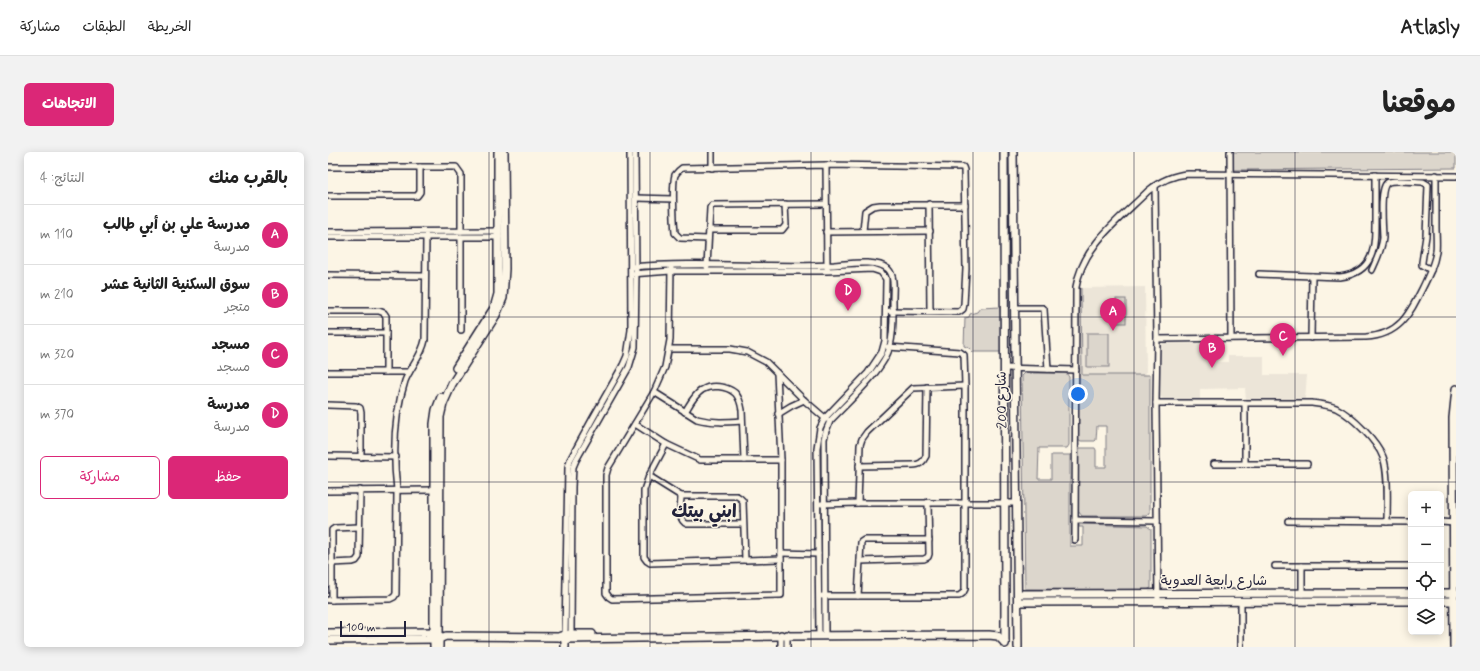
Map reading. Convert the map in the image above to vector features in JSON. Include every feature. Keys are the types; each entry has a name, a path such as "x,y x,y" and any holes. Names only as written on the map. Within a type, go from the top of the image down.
{"street":[{"path":"498,152 499,234 502,269"},
{"path":"434,647 439,638 437,442 435,418 439,402 450,377 494,308 498,294 502,269 504,152"},
{"path":"630,152 634,267"},
{"path":"565,647 572,474 576,460 595,419 627,356 631,330 634,274 636,152"},
{"path":"712,152 712,168"},
{"name":"شارع 200","path":"1004,152 1005,645"},
{"name":"شارع 200","path":"1013,152 1018,647"},
{"path":"1230,152 1231,338"},
{"path":"826,165 827,268"},
{"path":"708,239 680,238 676,235 674,199 675,177 678,170 682,168 826,165 963,167 966,270 964,307 959,312 890,311"},
{"path":"328,167 454,167 460,172 461,330"},
{"path":"328,196 417,196 420,192 420,167"},
{"path":"1075,540 1076,287 1081,266 1096,243 1155,186 1168,178 1183,175 1456,176"},
{"path":"1258,274 1340,277 1354,273 1362,267 1369,260 1375,242 1375,175"},
{"path":"1157,339 1372,337 1382,335 1392,330 1409,314 1431,270 1436,251 1436,175"},
{"path":"1372,270 1382,243 1382,198 1386,184 1391,181 1426,182 1428,184 1426,236 1422,265 1431,270"},
{"path":"1155,186 1158,602"},
{"path":"636,198 674,199"},
{"path":"707,268 710,208 712,204 826,204"},
{"path":"709,230 782,230 786,225 786,204"},
{"path":"929,204 930,311"},
{"path":"863,231 865,211 873,206 965,204"},
{"path":"826,232 930,230"},
{"path":"328,232 499,234"},
{"path":"328,237 413,234 426,236 461,234"},
{"path":"360,528 335,528 330,530 330,600 390,599 396,596 396,457 398,410 405,382 409,372 421,354 425,340 426,236"},
{"path":"1375,242 1382,243"},
{"path":"634,267 872,269 881,272 886,279 890,311 890,347 872,377 830,421 824,439 824,504 821,596"},
{"path":"634,274 671,268"},
{"path":"671,268 669,349 665,368 654,392 608,468 606,475 606,593 609,597 612,599 780,596 781,460 777,373"},
{"path":"328,275 425,276"},
{"path":"1311,338 1312,276"},
{"path":"1014,308 1044,309 1048,370"},
{"path":"328,311 382,312 386,316 386,372"},
{"path":"822,634 818,554 817,448 820,428 825,418 868,373 884,347 890,311"},
{"path":"328,333 386,333"},
{"path":"821,596 959,596 965,589 964,355 962,353 884,347"},
{"path":"669,349 743,350 757,356 777,373 804,400 830,421"},
{"path":"1005,368 1076,370"},
{"path":"328,372 409,372"},
{"path":"858,503 860,445 867,432 910,389 916,387 965,386"},
{"path":"859,466 913,466 919,465 923,462 926,456 927,387"},
{"path":"685,412 694,396 708,388 726,388 734,392 738,397 742,410 744,460"},
{"path":"1454,647 1455,593 1453,418 1456,389"},
{"path":"654,392 697,419 705,421 742,421"},
{"path":"778,414 804,400"},
{"path":"1156,403 1321,404 1337,409 1350,418 1370,438 1383,457 1386,470 1387,522"},
{"path":"1245,464 1246,403"},
{"path":"328,405 356,406 360,408 361,456"},
{"path":"635,424 666,444 700,460 781,460"},
{"path":"437,442 434,490 439,638"},
{"path":"666,444 645,484 643,496 644,557 646,561 650,563 781,559"},
{"path":"328,456 396,457"},
{"path":"1214,464 1306,464"},
{"path":"649,476 681,496 737,496 740,498 743,502 745,560"},
{"path":"331,563 353,562 358,560 360,555 360,490"},
{"path":"328,491 434,490"},
{"path":"681,496 680,518 682,522 687,524 744,524"},
{"path":"818,504 928,502 1016,503"},
{"path":"860,561 924,559 928,557 928,502"},
{"path":"1075,520 1157,521"},
{"path":"1288,521 1408,522"},
{"path":"1444,522 1454,523"},
{"path":"858,596 860,544 864,540 929,540"},
{"path":"781,552 818,554"},
{"path":"1275,566 1408,566"},
{"path":"1302,566 1302,594"},
{"name":"شارع رابعة العدوية","path":"1018,594 1408,593"},
{"path":"1444,593 1455,593"},
{"path":"1035,594 1036,602"},
{"name":"شارع رابعة العدوية","path":"1018,602 1408,601"},
{"path":"1444,601 1455,601"},
{"path":"1241,602 1241,647"},
{"path":"822,634 990,632 997,630 1005,623"},
{"path":"328,633 439,638 784,634 989,634 998,636 1005,645"},
{"path":"781,647 784,634"},
{"path":"784,634 787,647"},
{"path":"328,640 368,636"},
{"path":"566,637 571,647"}],"shaded area":[{"path":"1232,152 1456,152 1456,168 1234,170 1232,168"},
{"path":"1145,287 1146,375 1082,375 1081,288"},
{"path":"1077,288 1081,288 1082,375 1150,375 1150,513 1146,516 1082,516 1078,511 1078,448 1095,448 1096,467 1106,467 1106,426 1097,426 1095,441 1081,441 1078,439"},
{"path":"1116,299 1126,299 1126,323 1116,323"},
{"path":"1000,307 1001,352 973,352 964,346 965,318 969,317 970,314 977,312 980,308"},
{"path":"1087,333 1109,333 1109,367 1087,367"},
{"path":"1164,343 1217,344 1217,362 1228,362 1228,356 1264,356 1264,375 1307,375 1305,400 1246,402 1245,388 1200,389 1200,400 1164,400 1159,395 1160,346"},
{"path":"1025,373 1066,373 1069,377 1069,445 1067,448 1039,448 1038,479 1051,479 1051,455 1070,455 1070,546 1083,546 1083,527 1079,527 1079,524 1147,526 1151,529 1151,588 1147,590 1025,589 1022,376"}],"place":[{"name":"مدرسة","path":"848,311"},
{"name":"مدرسة علي بن أبي طالب","path":"1113,331"},
{"name":"مسجد","path":"1283,356"},
{"name":"سوق السكنية الثانية عشر","path":"1212,368"}],"district":[{"name":"ابني بيتك","path":"704,512"}]}
